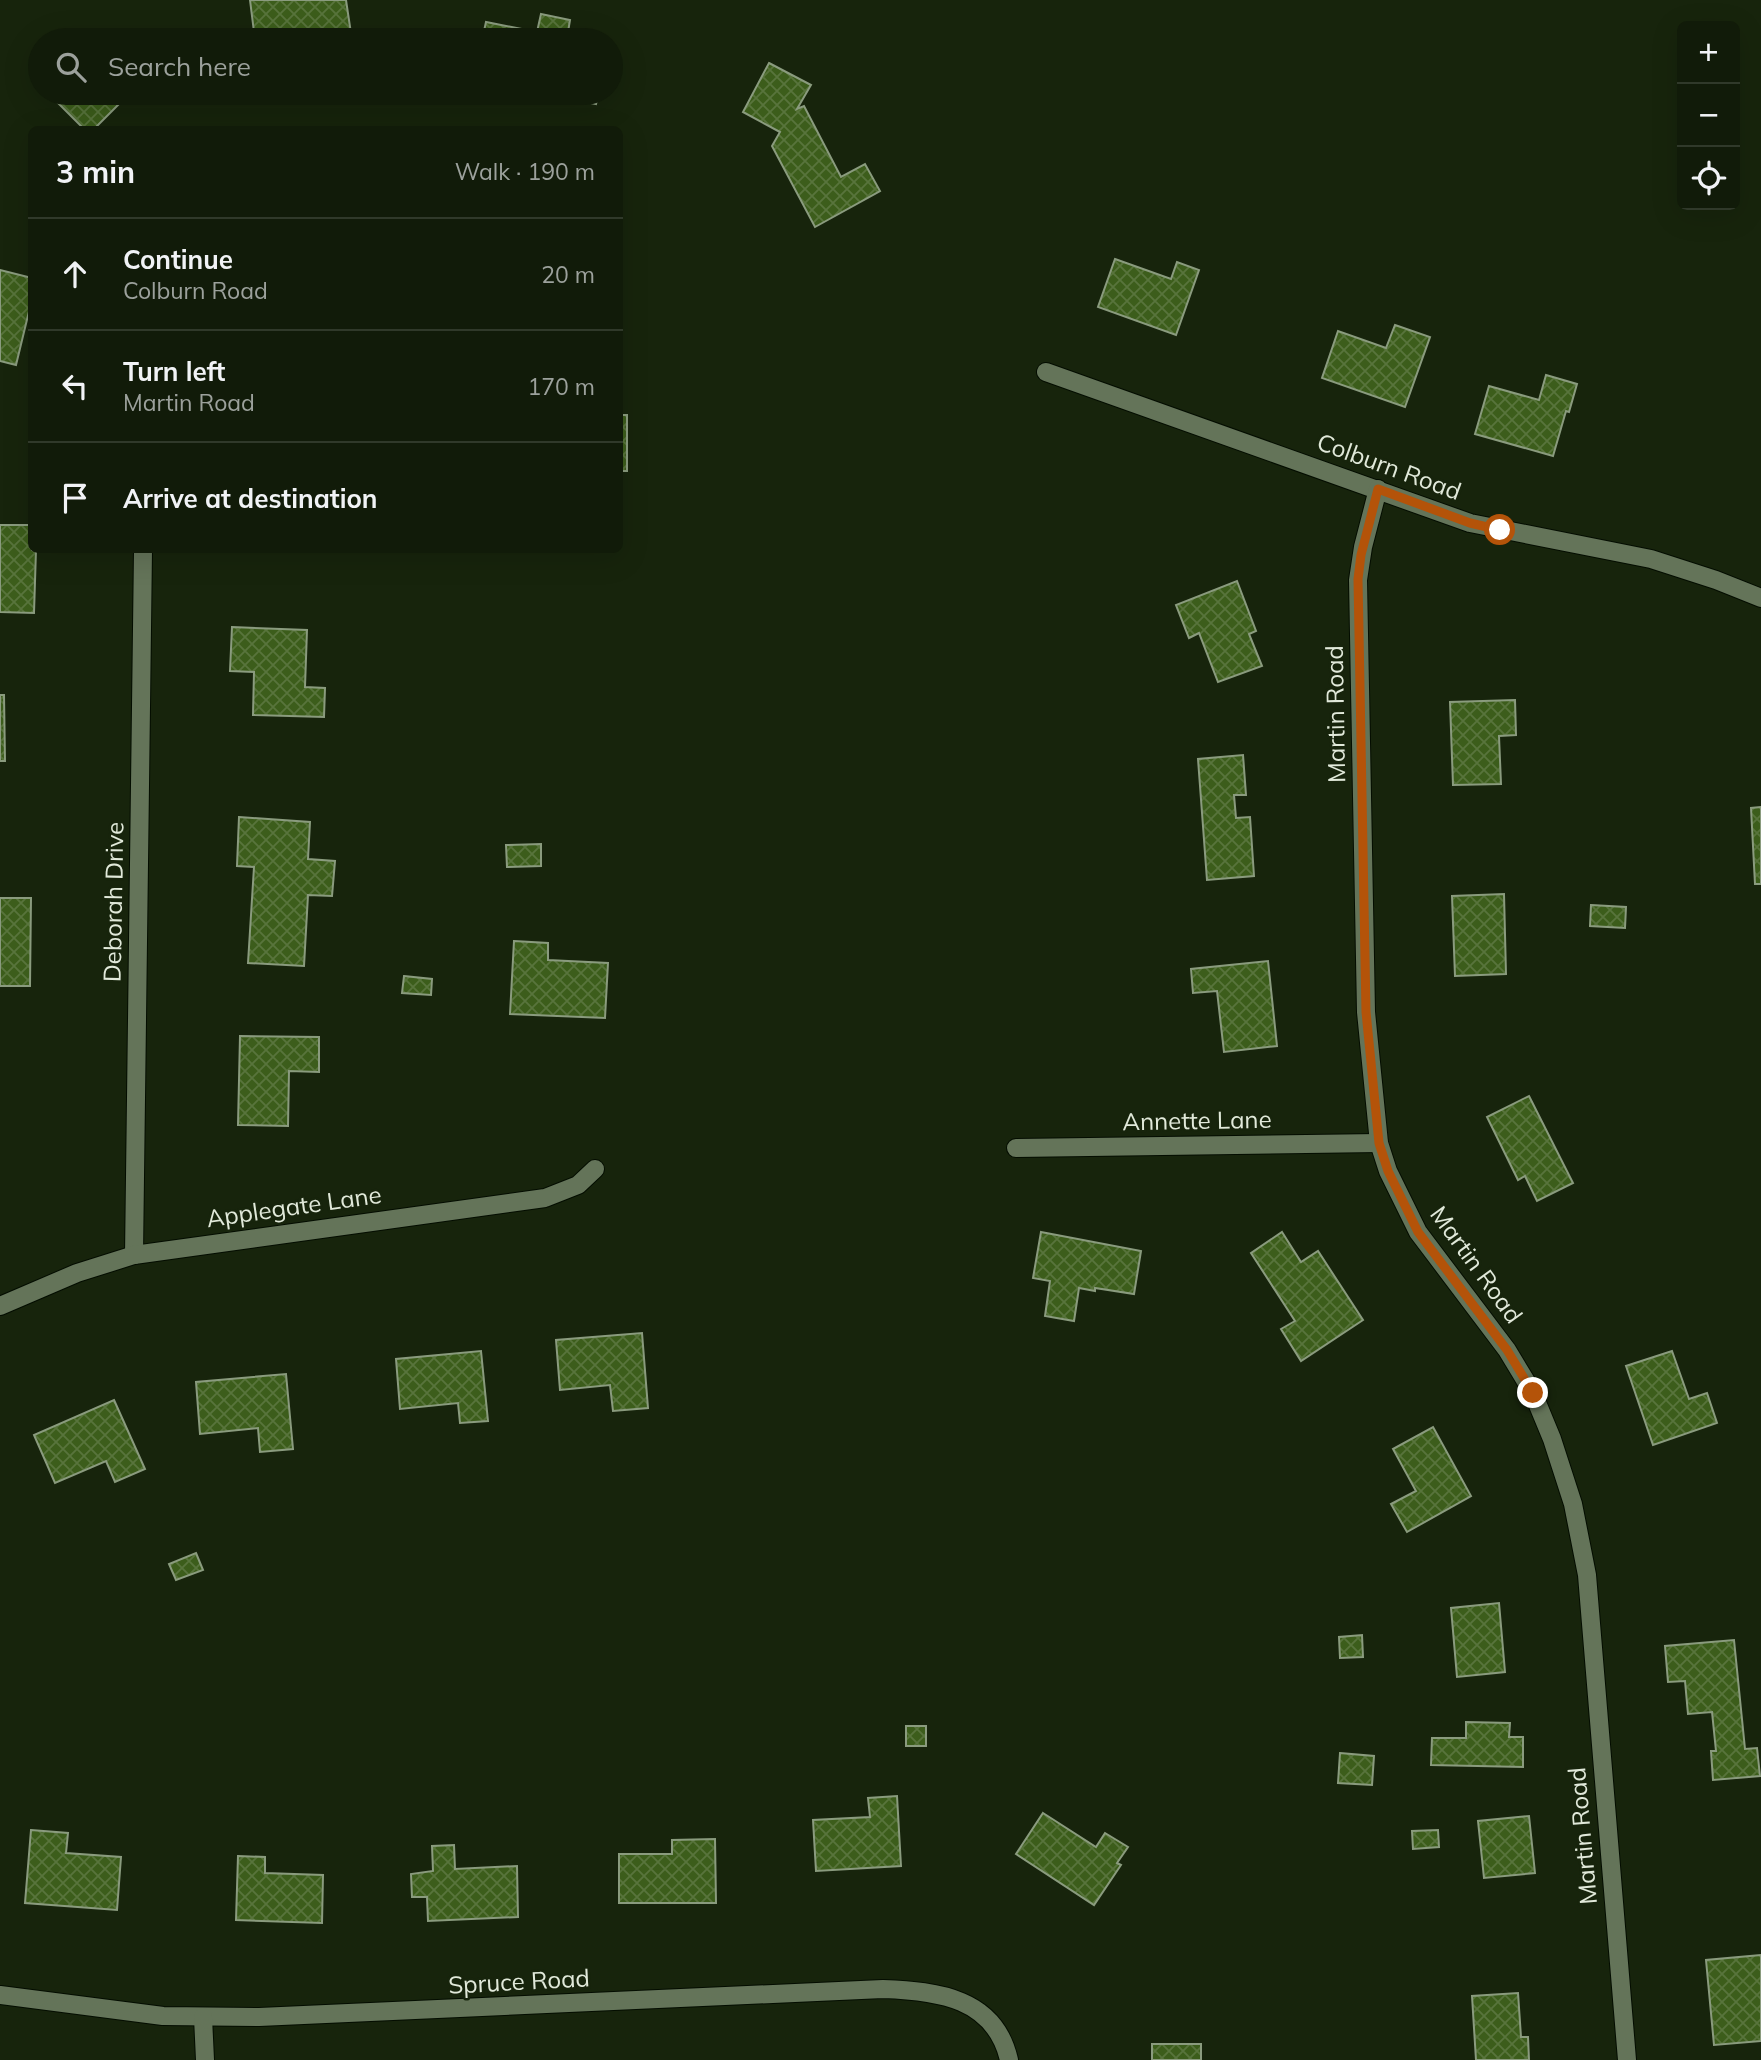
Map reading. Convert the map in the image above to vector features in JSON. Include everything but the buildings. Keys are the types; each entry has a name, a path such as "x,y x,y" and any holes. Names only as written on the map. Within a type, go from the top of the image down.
{"street":[{"name":"Colburn Road","path":"1046,372 1470,523 1651,559 1761,598"},
{"name":"Martin Road","path":"1378,489 1361,555 1358,579 1366,1012 1379,1143 1388,1171 1418,1232 1507,1350 1533,1393 1552,1438 1573,1504 1587,1575 1627,2060"},
{"name":"Deborah Drive","path":"134,1255 143,553"},
{"name":"Annette Lane","path":"1016,1148 1379,1143"},
{"name":"Applegate Lane","path":"0,1306 77,1273 134,1255 545,1198 579,1185 594,1169"},
{"name":"Spruce Road","path":"0,1995 163,2016 203,2017 324,2015 883,1989 915,1990 957,1999 977,2009 995,2028 1007,2049 1009,2060"},
{"path":"203,2017 205,2060"}],"route":[{"path":"1500,530 1470,523 1378,489 1361,555 1358,579 1366,1012 1379,1143 1399,1197 1418,1232 1507,1350 1533,1393"}]}
